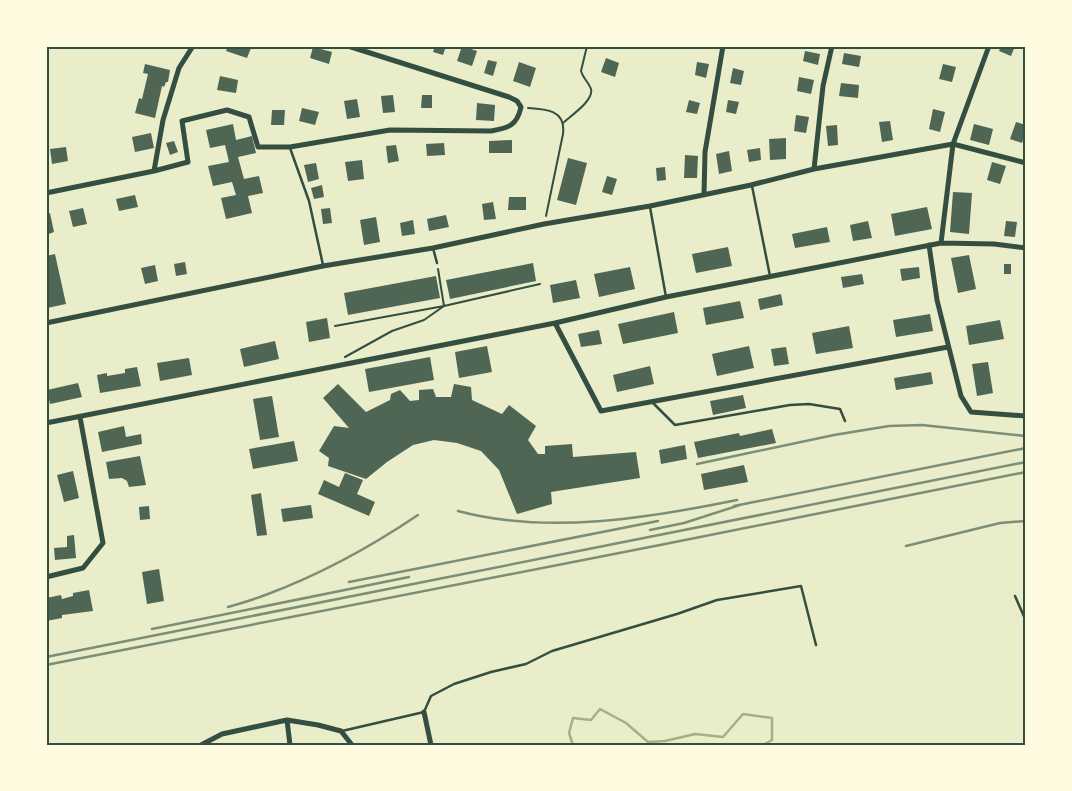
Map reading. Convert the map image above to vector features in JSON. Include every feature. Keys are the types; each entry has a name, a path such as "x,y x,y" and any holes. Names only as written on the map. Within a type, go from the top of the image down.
{"street":[{"path":"154,171 163,120 179,68 193,46"},
{"path":"46,193 154,171 188,162 182,121 227,110 249,117 258,147 290,147 390,130 491,131 504,129 514,124 519,115 521,107 517,101 508,97 348,46"},
{"path":"704,195 705,152 723,46"},
{"path":"814,170 823,86 832,46"},
{"path":"941,243 954,144 989,46"},
{"path":"46,323 323,266 433,248 544,224 704,195 814,170 954,144 1026,163"},
{"path":"46,423 555,323 666,296 929,245 941,243 994,244 1026,248"},
{"path":"929,245 937,300 960,396 971,412 1026,416"},
{"path":"555,323 601,411 948,347"},
{"path":"46,577 82,568 103,542 80,417"},
{"path":"424,712 431,745"},
{"path":"287,720 290,745"},
{"path":"201,745 222,734 287,720 341,731 352,745"}],"lane":[{"path":"290,147 309,201 323,266"},
{"path":"751,185 770,276"},
{"path":"650,206 666,296"},
{"path":"433,248 437,263"},
{"path":"652,402 675,425 790,405 809,404 840,409 845,421"},
{"path":"341,731 424,712 431,696 454,684 491,672 526,664 552,651 677,614 717,600 801,586 816,645"},
{"path":"1014,596 1026,621"}],"path":[{"path":"563,123 586,104 591,95 592,90 581,71 587,46"},
{"path":"521,107 551,112 556,114 563,123 563,134 544,224"},
{"path":"437,263 444,306"},
{"path":"334,326 444,306 540,284"},
{"path":"340,359 392,331 424,320 444,306"}],"building":[{"path":"228,46 251,48 247,58 226,51"},
{"path":"435,46 446,46 443,55 433,52"},
{"path":"462,46 477,51 472,66 457,61"},
{"path":"1001,46 1015,46 1011,56 999,51"},
{"path":"313,47 332,52 329,64 310,58"},
{"path":"805,51 820,54 818,65 803,61"},
{"path":"844,53 861,56 859,67 842,64"},
{"path":"606,58 619,63 615,77 601,72"},
{"path":"488,60 497,62 493,76 484,73"},
{"path":"519,62 536,68 530,87 513,81"},
{"path":"697,62 709,64 706,78 695,75"},
{"path":"145,64 170,70 168,82 166,82 164,87 162,86 155,118 135,113 139,98 142,99 148,74 143,73"},
{"path":"943,64 956,67 952,82 939,79"},
{"path":"733,68 744,71 741,85 730,83"},
{"path":"220,76 238,80 236,93 217,90"},
{"path":"799,77 814,80 811,94 797,91"},
{"path":"841,83 859,85 858,98 839,96"},
{"path":"393,95 395,112 383,113 381,96"},
{"path":"422,95 432,95 432,108 421,108"},
{"path":"357,99 360,117 347,119 344,101"},
{"path":"689,100 700,103 697,114 686,112"},
{"path":"728,100 739,102 736,114 726,112"},
{"path":"477,103 495,105 494,121 476,120"},
{"path":"302,108 319,112 315,125 299,121"},
{"path":"933,109 945,112 940,132 929,129"},
{"path":"272,110 285,110 284,125 271,125"},
{"path":"796,115 809,117 806,133 794,131"},
{"path":"890,121 893,140 882,142 879,122"},
{"path":"1016,122 1026,125 1022,143 1010,139"},
{"path":"233,124 236,140 252,136 256,153 238,157 244,179 259,176 263,193 248,196 252,213 226,219 221,198 236,195 232,182 213,186 208,166 229,162 225,145 210,148 206,130"},
{"path":"974,124 993,129 989,145 970,140"},
{"path":"837,125 838,145 828,146 826,126"},
{"path":"151,133 154,148 135,152 132,137"},
{"path":"786,138 786,159 770,160 769,139"},
{"path":"512,140 512,153 489,153 489,141"},
{"path":"174,141 178,152 170,155 166,143"},
{"path":"444,143 445,155 427,156 426,144"},
{"path":"396,145 399,161 388,163 386,146"},
{"path":"66,147 68,161 52,164 50,149"},
{"path":"760,148 761,160 749,162 747,150"},
{"path":"729,151 732,171 719,174 716,154"},
{"path":"685,155 698,156 697,178 684,178"},
{"path":"568,158 587,163 576,205 557,200"},
{"path":"362,160 364,179 348,181 345,162"},
{"path":"992,162 1006,166 1000,184 987,180"},
{"path":"316,163 319,179 308,182 304,165"},
{"path":"665,167 666,180 657,181 656,168"},
{"path":"607,176 617,179 612,195 602,192"},
{"path":"322,185 324,197 314,199 311,188"},
{"path":"953,192 972,193 969,234 950,232"},
{"path":"135,195 138,207 119,211 116,199"},
{"path":"509,197 526,197 526,210 508,210"},
{"path":"493,202 496,219 484,220 482,204"},
{"path":"927,207 932,229 895,236 891,214"},
{"path":"83,208 87,224 73,227 69,211"},
{"path":"330,208 332,223 323,224 321,209"},
{"path":"50,213 54,232 46,235 46,214"},
{"path":"446,215 449,227 429,231 427,219"},
{"path":"376,217 380,242 364,245 360,220"},
{"path":"413,220 415,234 402,236 400,223"},
{"path":"868,221 872,238 853,241 850,225"},
{"path":"1006,221 1017,222 1015,237 1004,236"},
{"path":"827,227 830,242 795,248 792,234"},
{"path":"728,247 732,266 696,273 692,254"},
{"path":"55,254 66,304 47,308 46,256"},
{"path":"969,255 976,289 958,293 951,258"},
{"path":"185,262 187,274 176,276 174,264"},
{"path":"533,263 536,281 450,299 446,280"},
{"path":"1004,264 1011,264 1011,274 1004,274"},
{"path":"155,265 158,281 145,284 141,268"},
{"path":"630,267 635,289 599,297 594,274"},
{"path":"919,267 920,278 902,281 900,269"},
{"path":"862,274 864,284 843,288 841,277"},
{"path":"436,276 440,298 348,315 344,293"},
{"path":"576,280 580,298 553,303 550,285"},
{"path":"781,294 783,305 760,310 758,299"},
{"path":"740,301 744,318 706,325 703,308"},
{"path":"674,312 678,333 623,344 618,324"},
{"path":"930,314 933,331 896,337 893,320"},
{"path":"327,318 330,338 309,342 306,322"},
{"path":"1000,320 1004,339 969,345 966,326"},
{"path":"849,326 853,348 816,354 812,333"},
{"path":"599,330 602,344 581,347 578,334"},
{"path":"275,341 279,359 244,367 240,349"},
{"path":"487,346 492,372 459,378 455,352"},
{"path":"749,346 754,368 717,376 712,354"},
{"path":"786,347 789,364 774,366 771,349"},
{"path":"430,357 434,380 369,392 365,369"},
{"path":"189,358 192,375 160,381 157,363"},
{"path":"988,362 993,393 977,396 972,364"},
{"path":"650,366 654,384 617,392 613,375"},
{"path":"137,367 141,386 100,393 97,375 107,373 107,376 125,373 125,369"},
{"path":"931,372 933,384 896,390 894,378"},
{"path":"78,383 82,397 50,404 47,390"},
{"path":"338,384 366,412 390,400 391,394 400,390 410,401 419,400 419,390 433,389 436,397 451,397 454,384 471,387 472,400 502,414 509,405 536,426 528,440 538,454 545,454 545,446 572,444 573,457 636,452 640,478 551,492 552,504 517,514 499,470 481,451 457,443 434,440 413,445 366,479 328,466 329,458 319,451 334,426 349,428 323,398"},
{"path":"743,395 746,408 713,415 710,401"},
{"path":"272,396 279,437 260,440 253,399"},
{"path":"124,426 126,437 141,434 142,444 102,452 98,432"},
{"path":"772,429 776,443 698,458 694,442 739,433 740,436"},
{"path":"294,441 298,461 253,469 249,449"},
{"path":"685,445 687,459 661,464 659,450"},
{"path":"140,456 146,485 129,487 127,481 122,478 109,479 106,462"},
{"path":"744,465 748,482 704,490 701,474"},
{"path":"73,471 79,498 64,502 57,475"},
{"path":"345,473 363,480 357,494 375,502 369,516 318,494 324,480 339,487"},
{"path":"261,493 267,535 257,536 251,495"},
{"path":"311,505 313,518 283,522 281,509"},
{"path":"149,506 150,519 140,520 139,507"},
{"path":"74,535 76,558 55,560 54,548 67,547 67,536"},
{"path":"159,569 164,601 147,604 142,572"},
{"path":"89,590 93,611 62,615 62,618 46,621 46,598 61,595 62,599 73,596 73,593"}],"waterway":[{"path":"573,745 569,733 573,718 591,720 600,709 626,723 648,742 665,741 695,734 723,737 743,714 772,718 772,740 763,745"}],"railway":[{"path":"697,464 834,435 889,426 922,425 1026,436"},
{"path":"734,506 1026,448"},
{"path":"46,657 1026,462"},
{"path":"46,665 1026,472"},
{"path":"458,511 492,518 562,523 634,518 737,500"},
{"path":"650,530 684,523 740,505"},
{"path":"228,607 268,594 327,568 383,538 418,515"},
{"path":"349,582 658,521"},
{"path":"906,546 1000,523 1026,521"},
{"path":"152,629 409,577"}]}
